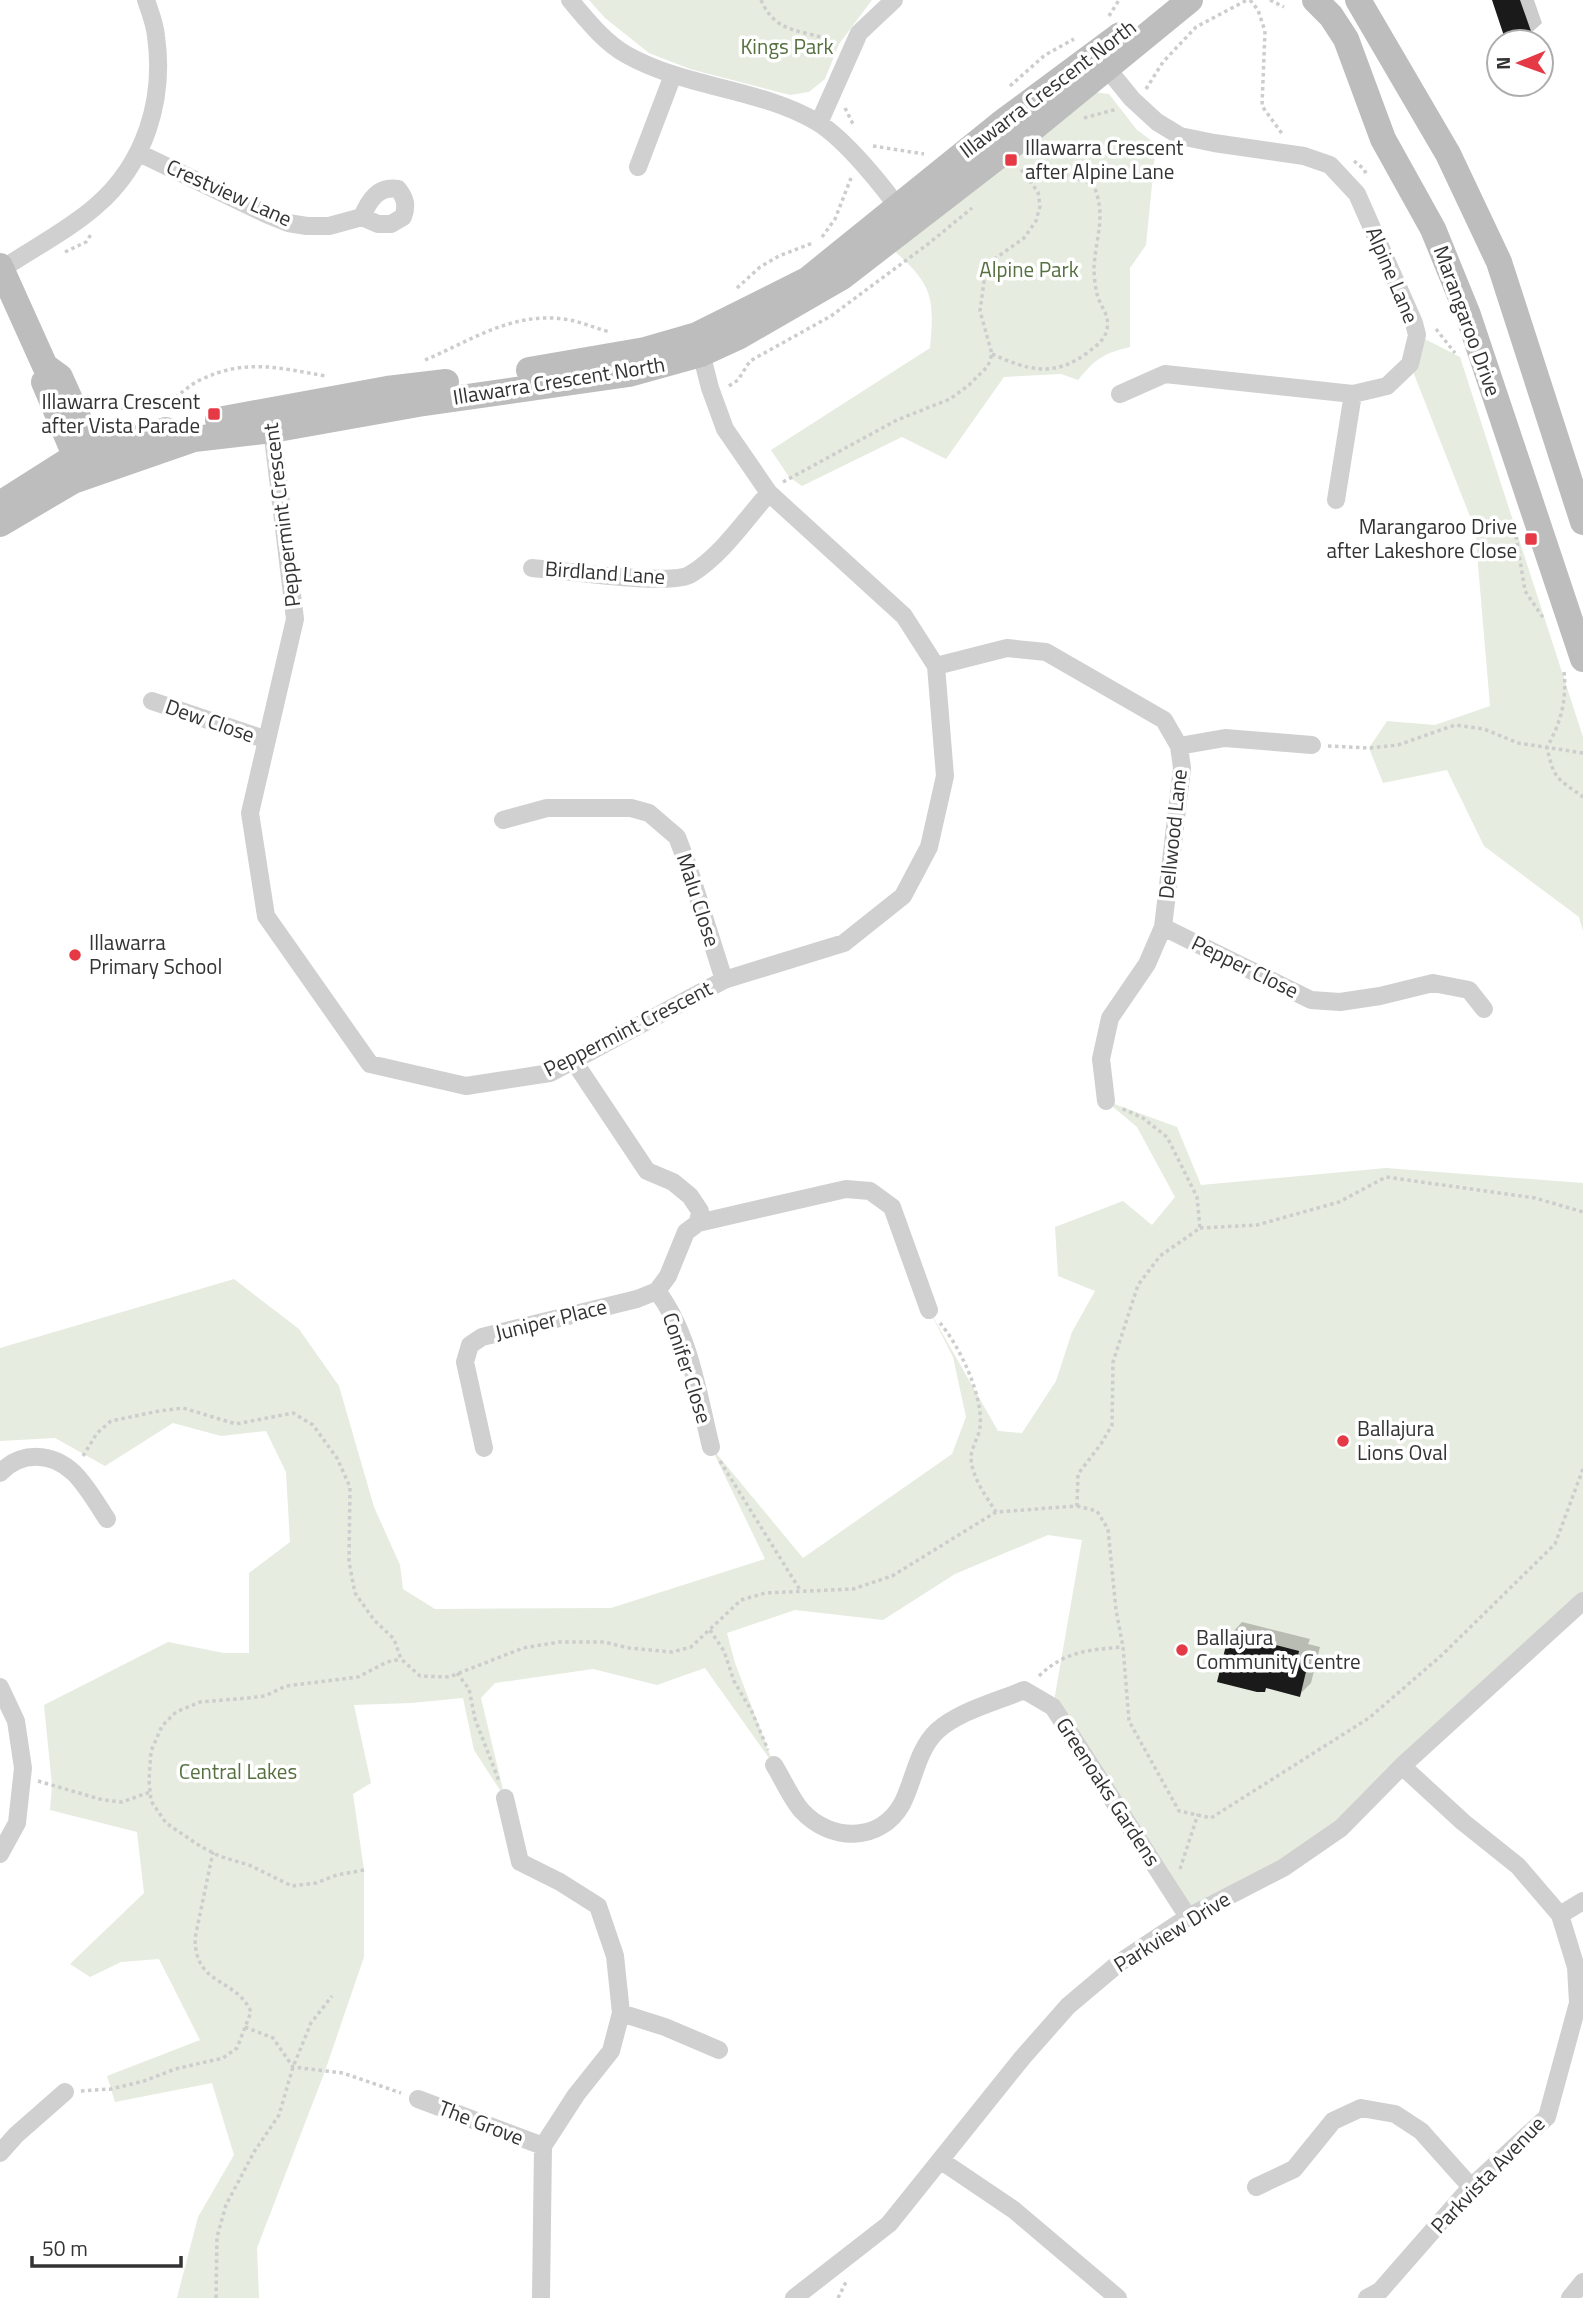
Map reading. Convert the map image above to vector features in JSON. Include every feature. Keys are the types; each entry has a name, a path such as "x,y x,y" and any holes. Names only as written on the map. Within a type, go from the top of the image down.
{"main road":[{"name":"Illawarra Crescent North","path":"0,504 181,426 271,421 387,389 699,344 807,280 838,257 1009,148 1163,0"},
{"name":"Illawarra Crescent North","path":"903,216 1000,124 1102,61 1190,0"},
{"name":"Marangaroo Drive","path":"1315,0 1331,16 1346,38 1383,139 1433,229 1463,303 1572,662"},
{"path":"1358,0 1448,154 1499,262 1583,522"},
{"path":"1,267 45,366 44,384 88,464"},
{"path":"45,366 60,377 77,416 88,464"},
{"name":"Illawarra Crescent North","path":"0,524 88,464"}],"street":[{"path":"1,267 95,207 114,188 139,153 152,121 158,91 156,36 146,0"},
{"path":"570,0 597,32 624,54 673,75 784,107 818,123 862,152 903,216"},
{"path":"818,123 859,33 894,0"},
{"name":"Alpine Lane","path":"1102,61 1132,99 1157,122 1181,136 1304,156 1330,165 1357,194 1415,323 1417,335 1410,364 1387,386 1353,394 1165,374 1120,394"},
{"path":"638,167 673,75"},
{"name":"Crestview Lane","path":"139,153 288,223 329,226 362,217"},
{"name":"Peppermint Crescent","path":"271,421 295,619 250,813 266,916 370,1064 466,1086 550,1073 724,980 844,943 904,896 929,847 946,776 936,666 904,616 769,493 725,429 710,388 699,344"},
{"path":"1336,500 1353,394"},
{"name":"Birdland Lane","path":"532,568 658,579 689,576 715,554 769,493"},
{"name":"Dellwood Lane","path":"936,666 1007,648 1046,652 1164,720 1179,747 1182,768 1163,928 1147,964 1110,1018 1101,1059 1106,1101"},
{"name":"Dew Close","path":"152,701 267,740"},
{"path":"1179,747 1225,738 1312,745"},
{"name":"Malu Close","path":"503,820 547,808 631,808 649,813 677,837 724,980"},
{"name":"Pepper Close","path":"1163,928 1311,1000 1340,1002 1380,996 1433,983 1469,990 1484,1009"},
{"path":"573,1060 647,1171 673,1182 691,1196 700,1211 698,1223"},
{"path":"657,1291 668,1276 686,1233 698,1223 846,1189 870,1191 892,1207 929,1310"},
{"name":"Conifer Close","path":"657,1291 671,1312 686,1351 711,1447"},
{"name":"Juniper Place","path":"484,1448 465,1362 470,1345 482,1338 657,1291"},
{"path":"0,1473 9,1464 28,1456 45,1456 74,1472 107,1519"},
{"name":"Parkview Drive","path":"794,2298 889,2224 1023,2057 1068,2006 1119,1963 1188,1917 1283,1868 1341,1828 1402,1766 1583,1601"},
{"path":"0,1687 16,1721 23,1768 17,1823 0,1854"},
{"path":"774,1765 802,1811 824,1827 841,1834 869,1833 885,1824 902,1805 921,1756 935,1732 954,1719 1024,1690"},
{"name":"Greenoaks Gardens","path":"1024,1690 1053,1707 1188,1917"},
{"name":"Parkvista Avenue","path":"1379,2296 1471,2187 1548,2117 1578,2003 1576,1967 1560,1915 1518,1866 1463,1822 1402,1766"},
{"path":"505,1798 520,1862 560,1882 598,1906 615,1956 621,2013 611,2051 576,2095 544,2146 541,2298"},
{"path":"1560,1915 1583,1901"},
{"path":"621,2013 665,2027 719,2050"},
{"path":"0,2153 16,2135 65,2092"},
{"name":"The Grove","path":"418,2099 544,2146"},
{"path":"1256,2187 1294,2169 1333,2122 1361,2108 1395,2114 1421,2132 1471,2187"},
{"path":"940,2160 1014,2210 1118,2298"},
{"path":"1570,2298 1583,2282"}],"path":[{"path":"761,0 772,19 783,26 822,37 850,52"},
{"path":"1250,0 1258,9 1265,31 1262,106 1284,137"},
{"path":"1270,0 1284,6"},
{"path":"730,295 760,267 779,256 808,247 821,238 835,219 862,152 845,107"},
{"path":"769,493 789,477 897,420 950,399 988,366 992,354 980,311 986,267 1024,238 1036,221 1040,206 1038,192 1009,148"},
{"path":"862,152 932,153"},
{"path":"1346,155 1364,170 1370,182"},
{"path":"992,354 1024,368 1043,370 1074,362 1100,343 1107,330 1107,314 1097,294 1094,268 1101,214 1100,200 1093,184 1047,172 1027,178"},
{"path":"419,363 514,321 560,318 613,333"},
{"path":"1429,320 1461,360"},
{"path":"77,416 104,408 145,408 163,403 194,383 219,371 240,366 270,366 331,376"},
{"path":"1516,533 1525,591 1545,621"},
{"path":"1572,662 1564,675 1565,704 1547,747 1552,771 1562,783 1583,797"},
{"path":"1312,745 1369,748 1398,745 1455,725 1484,729 1518,743 1583,753"},
{"path":"1106,1101 1143,1118 1167,1137 1197,1197 1200,1228"},
{"path":"1077,1506 1078,1474 1112,1425 1113,1362 1138,1285 1160,1256 1200,1228 1257,1225 1339,1202 1386,1177 1535,1198 1583,1212"},
{"path":"929,1310 950,1334 965,1360 980,1408 980,1427 971,1457 975,1477 996,1512"},
{"path":"74,1472 97,1433 111,1421 183,1408 236,1424 293,1413 313,1425 342,1468 350,1487 349,1562 355,1592 374,1620 394,1639 401,1659 420,1676 449,1677 523,1648 559,1642 604,1642 629,1648 672,1652 691,1647 741,1601 765,1593 853,1589 892,1576 996,1512 1077,1506 1097,1511 1108,1529 1129,1721 1180,1811 1211,1818 1358,1726 1442,1655 1555,1544 1583,1469"},
{"path":"711,1447 800,1590"},
{"path":"710,1630 724,1650 734,1681 752,1712 774,1765"},
{"path":"1024,1690 1054,1662 1089,1650 1123,1647"},
{"path":"364,1870 337,1875 316,1883 292,1886 249,1865 213,1852 166,1823 151,1801 150,1751 162,1726 176,1712 200,1702 265,1696 286,1686 358,1677 387,1662 401,1659"},
{"path":"457,1673 469,1689 475,1719 505,1798"},
{"path":"23,1777 103,1800 122,1802 150,1792"},
{"path":"1173,1891 1198,1814"},
{"path":"65,2092 111,2089 144,2081 175,2069 223,2058 237,2048 251,2012 246,2000 205,1972 195,1952 195,1938 213,1852"},
{"path":"216,2298 217,2237 226,2205 254,2152 279,2115 293,2067 311,2023 332,1996"},
{"path":"245,2027 273,2038 293,2067 343,2073 418,2099"}],"green space":[{"name":"Kings Park","path":"589,0 872,0 839,44 825,79 809,92 790,95 690,69 649,53 605,18"},
{"name":"Alpine Park","path":"1087,91 1109,94 1137,130 1156,144 1146,245 1130,268 1130,347 1101,358 1078,380 1061,374 1004,377 946,459 902,437 802,486 789,477 771,450 930,348 932,316 928,292 916,272 892,249"},
{"path":"1417,335 1460,357 1583,737 1583,931 1579,917 1484,846 1447,770 1383,783 1369,748 1387,721 1435,725 1490,706 1475,529 1410,364"},
{"name":"Central Lakes","path":"1106,1101 1177,1127 1201,1185 1386,1168 1583,1183 1583,1601 1341,1828 1188,1917 1053,1707 1082,1540 1048,1535 955,1574 883,1620 795,1610 727,1633 735,1663 774,1765 705,1668 657,1685 593,1669 495,1683 481,1698 505,1798 474,1750 463,1698 354,1705 371,1783 353,1794 364,1870 364,1957 325,2071 257,2248 259,2298 177,2298 198,2217 234,2155 212,2083 115,2102 107,2076 200,2040 159,1959 121,1962 90,1977 70,1964 144,1893 137,1832 50,1810 52,1785 44,1705 168,1642 224,1653 249,1653 249,1573 290,1542 286,1472 266,1431 221,1436 173,1423 105,1466 55,1438 0,1441 0,1348 234,1279 299,1329 339,1386 374,1507 400,1565 403,1589 435,1609 611,1608 765,1559 711,1447 803,1558 952,1454 966,1417 953,1357 929,1310 998,1431 1022,1433 1056,1381 1072,1332 1095,1291 1058,1276 1055,1227 1123,1201 1152,1225 1175,1197 1137,1127"}],"building":[{"path":"1492,0 1520,0 1530,28 1501,28"},
{"path":"1229,1633 1299,1651 1298,1656 1309,1659 1300,1697 1266,1688 1265,1692 1257,1692 1217,1682"}],"place":[{"name":"Illawarra Crescent after Alpine Lane","path":"1011,160"},
{"name":"Illawarra Crescent after Vista Parade","path":"214,414"},
{"name":"Marangaroo Drive after Lakeshore Close","path":"1531,539"},
{"name":"Illawarra Primary School","path":"75,955"},
{"name":"Ballajura Lions Oval","path":"1343,1441"},
{"name":"Ballajura Community Centre","path":"1182,1650"}]}
